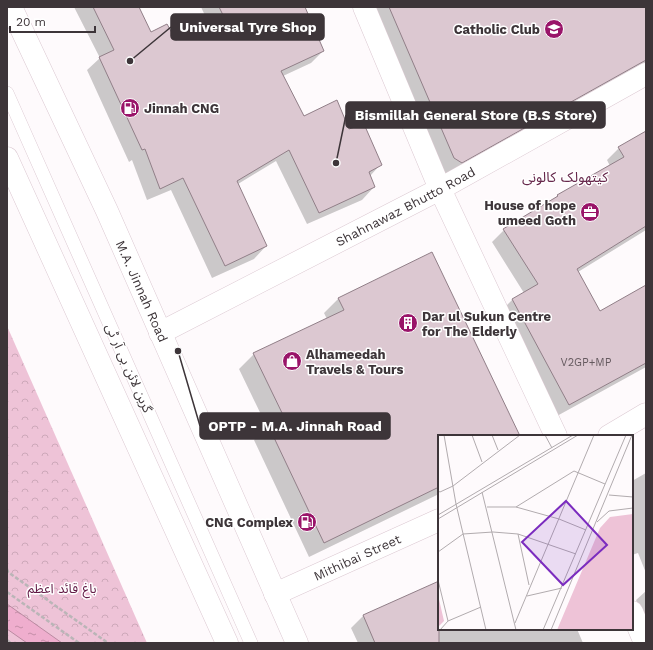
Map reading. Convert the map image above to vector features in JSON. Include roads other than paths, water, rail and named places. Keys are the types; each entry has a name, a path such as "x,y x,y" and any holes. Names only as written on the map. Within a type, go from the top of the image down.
{"main road":[{"name":"M.A. Jinnah Road","path":"12,7 103,204 297,643"},
{"path":"364,7 440,189 556,435"},
{"name":"Shahnawaz Bhutto Road","path":"160,333 440,189 646,74"},
{"path":"7,158 228,643"},
{"path":"611,435 646,414"},
{"name":"Mithibai Street","path":"275,594 438,520"},
{"path":"633,614 645,643"}],"lane":[{"name":"گرین لائن بی آر ٹی","path":"7,93 251,643"}],"water":[{"path":"7,604 62,643 27,643 7,629"}],"place":[{"name":"Catholic Club","path":"554,29"},
{"name":"Universal Tyre Shop","path":"130,61"},
{"name":"Jinnah CNG","path":"130,108"},
{"name":"Bismillah General Store (B.S Store)","path":"336,163"},
{"name":"House of hope umeed Goth","path":"590,212"},
{"name":"Dar ul Sukun Centre for The Elderly","path":"408,323"},
{"name":"OPTP - M.A. Jinnah Road","path":"178,351"},
{"name":"Alhameedah Travels & Tours","path":"292,361"},
{"name":"CNG Complex","path":"307,522"}],"district":[{"name":"کیتھولک کالونی","path":"565,177"}],"park label":[{"name":"باغ قائد اعظم","path":"62,588"}]}
